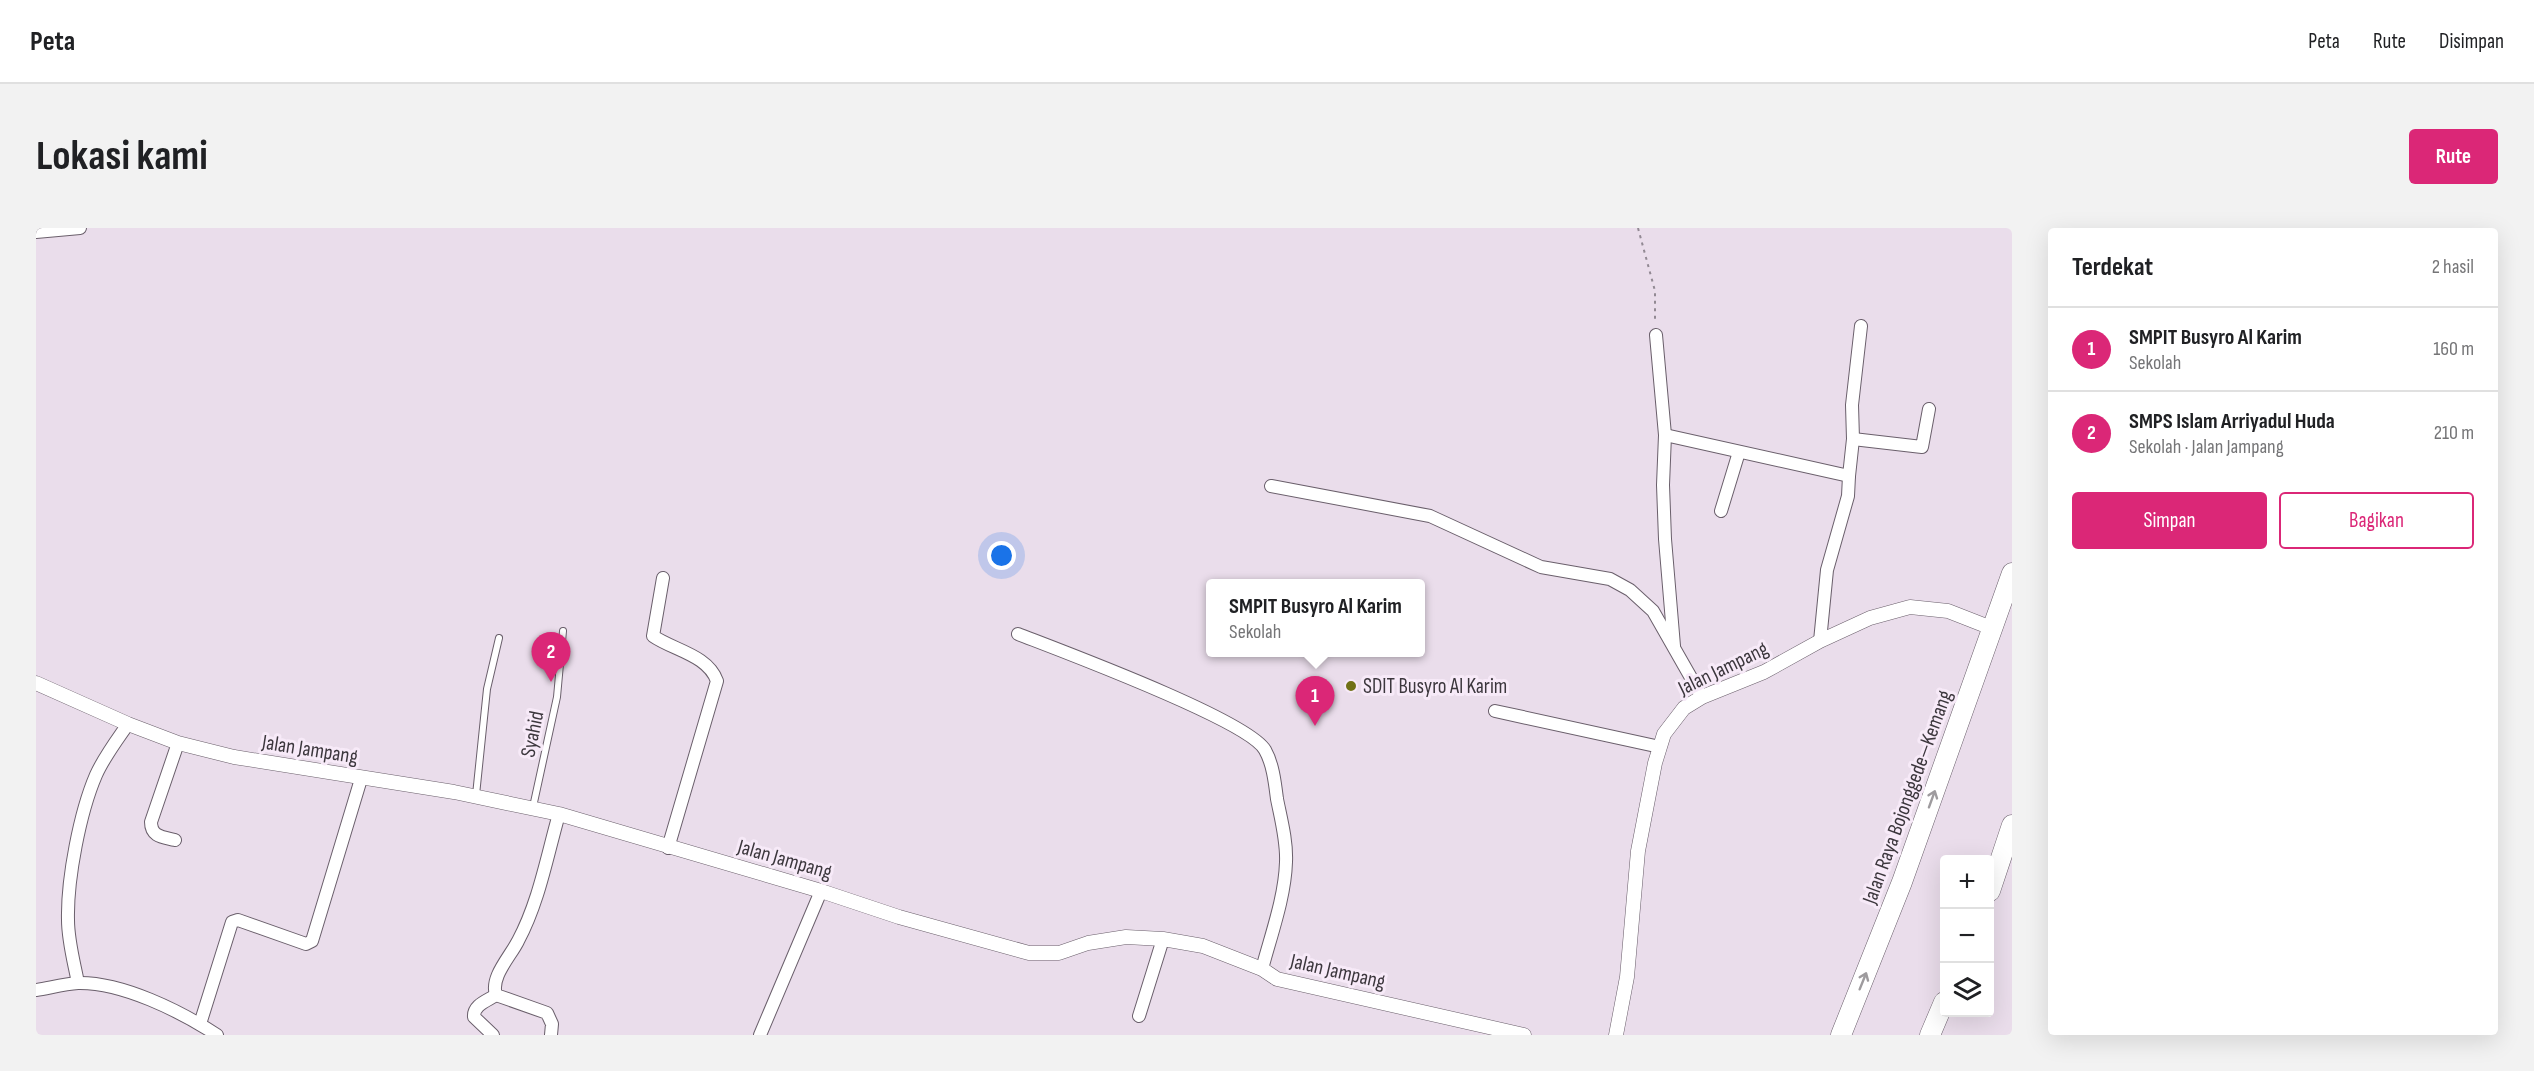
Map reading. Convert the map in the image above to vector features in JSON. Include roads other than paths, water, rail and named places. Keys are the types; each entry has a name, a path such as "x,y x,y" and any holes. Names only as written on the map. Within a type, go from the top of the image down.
{"highway":[{"name":"Jalan Raya Bojonggede—Kemang","path":"1841,1035 1902,882 1994,629 2012,573"},
{"path":"1994,877 2012,825"},
{"path":"1930,1035 1940,1011"}],"street":[{"path":"36,232 80,228"},
{"path":"1820,641 1827,570 1848,496 1853,439 1852,405 1861,326"},
{"path":"1656,335 1665,435 1663,485 1665,539 1675,653"},
{"path":"1853,439 1922,447 1929,409"},
{"path":"1665,435 1849,476"},
{"path":"1721,511 1739,452"},
{"path":"1271,486 1430,516 1541,567 1610,579 1630,590 1653,611 1702,697"},
{"path":"663,578 653,636 700,660 714,674 717,681 668,848"},
{"name":"Jalan Jampang","path":"1616,1035 1627,977 1638,851 1660,747 1671,722 1684,708 1702,697 1764,672 1820,641 1870,618 1910,607 1948,611 1994,629"},
{"path":"1018,634 1197,708 1250,735 1265,750 1274,779 1286,861 1284,879 1262,969"},
{"name":"Jalan Jampang","path":"36,683 128,724 178,743 234,758 533,807 821,891 909,920 1029,953 1059,953 1088,943 1126,937 1163,939 1203,946 1262,969 1277,979 1524,1035"},
{"path":"1495,711 1660,747"},
{"path":"78,983 69,940 68,920 68,896 78,841 96,775 128,724"},
{"path":"175,840 155,835 151,830 151,822 178,743"},
{"path":"200,1024 232,921 238,920 306,944 312,941 361,779"},
{"path":"496,995 496,980 519,940 534,905 559,814"},
{"path":"760,1035 821,891"},
{"path":"1139,1016 1163,939"},
{"path":"36,990 78,983 110,987 147,999 200,1024 217,1035"},
{"path":"493,1035 474,1017 473,1013 475,1008 496,995"},
{"path":"496,995 547,1013 552,1024 551,1035"}],"lane":[{"name":"Syahid","path":"533,807 557,697 563,631"},
{"path":"476,796 487,689 499,638"}],"place":[{"name":"SMPS Islam Arriyadul Huda","path":"551,682"},
{"name":"SDIT Busyro Al Karim","path":"1351,686"},
{"name":"SMPIT Busyro Al Karim","path":"1315,726"}]}
